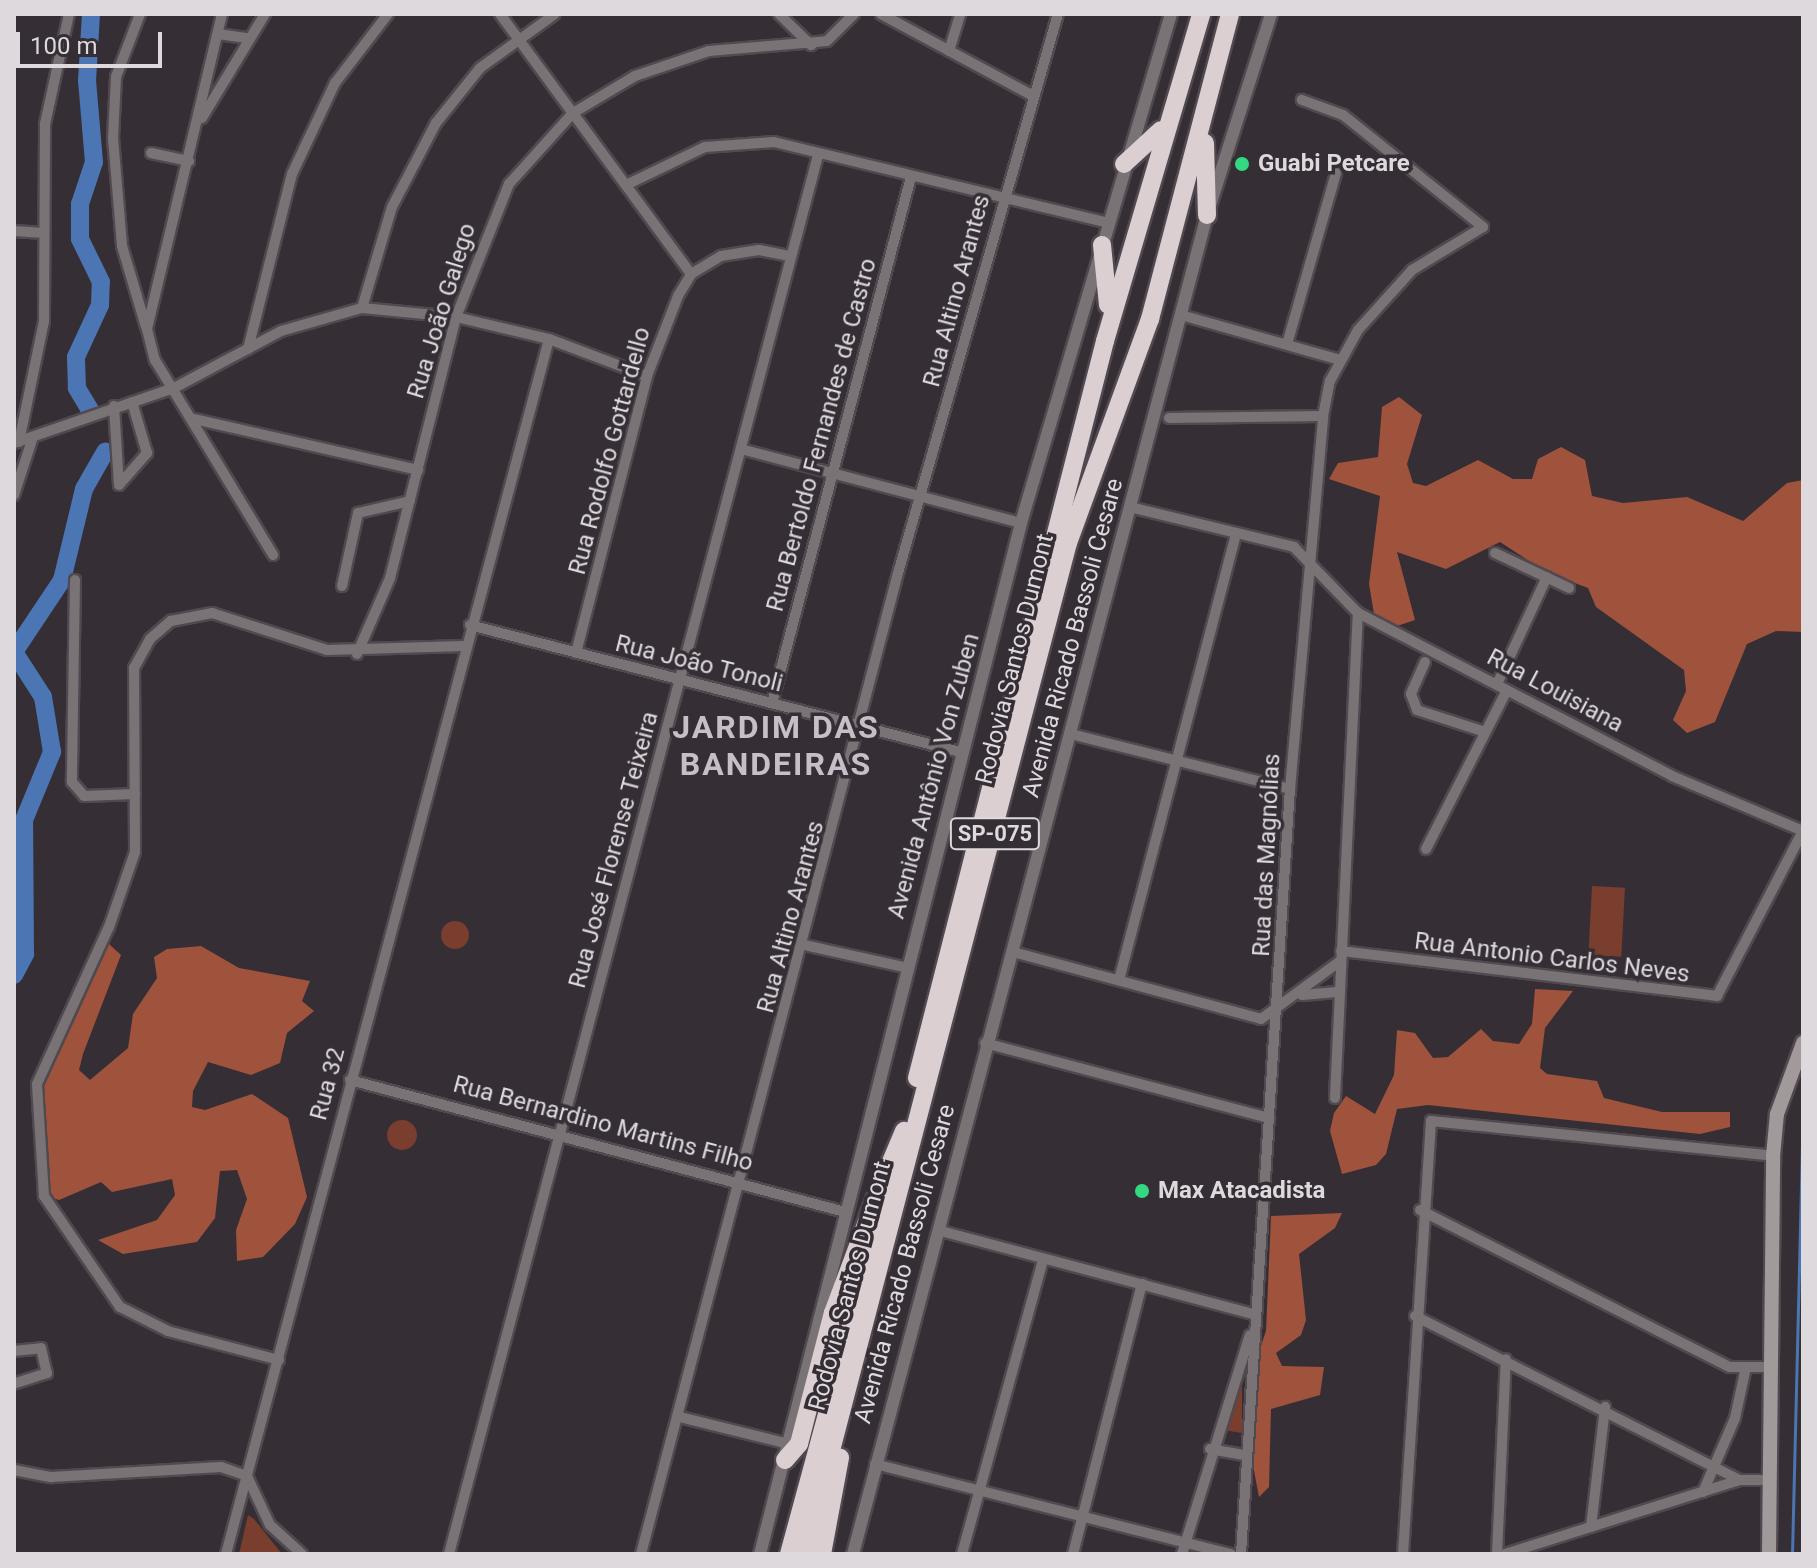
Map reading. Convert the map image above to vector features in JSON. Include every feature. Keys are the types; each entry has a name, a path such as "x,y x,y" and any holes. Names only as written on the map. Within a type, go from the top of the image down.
{"highway":[{"name":"Rodovia Santos Dumont","path":"789,1554 904,1131 1105,341 1166,121 1201,14"},
{"name":"Rodovia Santos Dumont","path":"804,1554 1068,543 1150,319 1206,120 1230,14"},
{"path":"1206,120 1207,215"},
{"path":"1124,164 1166,121"},
{"path":"1102,245 1105,341"},
{"path":"787,1452 799,1444 856,1244 904,1131"},
{"path":"822,1554 847,1432 844,1408"}],"main road":[{"path":"1769,1554 1766,1480 1773,1156 1777,1114 1803,1043"}],"street":[{"path":"69,14 45,124 44,321 16,442 174,388 313,319 362,308 456,317 549,339 647,376"},
{"path":"147,329 200,121 222,14"},
{"path":"200,121 265,14"},
{"path":"248,349 292,174 335,83 388,14"},
{"path":"500,14 691,274 741,251 791,256"},
{"path":"362,308 412,163 472,77 517,38 555,14"},
{"path":"779,14 811,45"},
{"name":"Rua João Galego","path":"357,654 390,578 456,317 509,184 573,113 670,62 709,51 811,45 835,36 854,14"},
{"path":"881,14 1033,96"},
{"path":"949,51 960,14"},
{"name":"Rua Altino Arantes","path":"641,1554 863,727 921,495 1002,199 1058,14"},
{"name":"Avenida Antônio Von Zuben","path":"760,1554 1021,523 1124,164 1171,14"},
{"name":"Avenida Ricado Bassoli Cesare","path":"853,1554 875,1464 941,1231 985,1043 1013,952 1207,215 1271,14"},
{"path":"135,17 116,77 113,138 122,246 147,329 174,388 273,555"},
{"path":"218,34 248,38"},
{"name":"Rua das Magnólias","path":"1241,1554 1253,1328 1278,1012 1290,789 1323,416 1340,360 1412,270 1483,227 1343,115 1302,100"},
{"path":"626,185 705,147 774,142 1108,223"},
{"path":"151,153 189,161"},
{"name":"Rua José Florense Teixeira","path":"449,1554 818,155"},
{"path":"1287,344 1336,173"},
{"name":"Rua Bertoldo Fernandes de Castro","path":"772,703 911,177"},
{"path":"14,231 44,233"},
{"name":"Rua Rodolfo Gottardello","path":"576,653 647,376 691,274"},
{"path":"1181,315 1340,360"},
{"name":"Rua 32","path":"226,1554 464,646 549,339"},
{"path":"114,406 119,485 147,453 132,402"},
{"path":"1169,418 1323,416"},
{"path":"194,419 418,470"},
{"path":"14,495 33,437"},
{"path":"741,449 1021,523"},
{"path":"342,586 358,513 410,501"},
{"path":"1130,507 1294,547 1309,558"},
{"path":"1119,980 1173,760 1236,533"},
{"path":"1495,553 1569,588"},
{"name":"Rua Louisiana","path":"1309,558 1358,613 1672,776 1803,831"},
{"path":"1426,849 1485,732 1547,577"},
{"path":"75,580 78,651 72,782 84,796 135,794"},
{"path":"1335,1098 1337,992 1358,613"},
{"path":"279,1360 139,1320 97,1281 44,1196 37,1084 127,886 135,794 134,668 150,639 171,621 231,614 305,644 357,654 464,646"},
{"name":"Rua João Tonoli","path":"470,625 964,753"},
{"path":"1425,662 1411,694 1417,710 1485,732"},
{"path":"1071,734 1290,789"},
{"name":"Rua Antonio Carlos Neves","path":"1340,957 1717,996 1803,831"},
{"path":"804,945 908,968"},
{"path":"1013,952 1246,1017 1278,1012 1302,995 1340,957"},
{"path":"1302,995 1337,992"},
{"path":"985,1043 1269,1118"},
{"name":"Rua Bernardino Martins Filho","path":"350,1080 561,1133 845,1212"},
{"path":"1403,1554 1420,1210 1431,1121 1773,1156"},
{"path":"1420,1210 1730,1367 1770,1367"},
{"path":"941,1231 1254,1314"},
{"path":"962,1554 1043,1259"},
{"path":"1073,1554 1142,1284"},
{"path":"1415,1316 1605,1407 1740,1480"},
{"path":"1184,1549 1210,1449 1253,1328"},
{"path":"14,1351 41,1348 47,1373 14,1384"},
{"path":"1497,1554 1506,1359"},
{"path":"1703,1492 1715,1467 1746,1367"},
{"path":"1591,1527 1605,1407"},
{"path":"680,1417 787,1452"},
{"path":"1210,1449 1245,1455"},
{"path":"875,1464 1083,1518 1184,1549 1231,1554"},
{"path":"14,1470 51,1477 195,1465 247,1476 270,1525 302,1554"},
{"path":"1505,1554 1740,1480 1766,1480"}],"shaded area":[{"path":"1399,397 1422,415 1407,464 1413,483 1426,486 1478,460 1513,479 1532,479 1538,459 1561,447 1585,460 1592,496 1623,503 1687,497 1743,521 1787,483 1803,480 1803,632 1776,631 1747,644 1715,722 1687,733 1673,720 1686,691 1684,670 1596,607 1588,588 1546,572 1500,542 1446,569 1397,552 1415,620 1391,628 1374,614 1369,584 1380,496 1329,479 1338,463 1378,457 1382,407"},
{"path":"1592,886 1625,888 1621,957 1588,955"},
{"path":"455,921 465,925 469,935 465,945 455,949 445,945 441,935 445,925"},
{"path":"109,944 121,955 79,1070 90,1080 128,1048 133,1014 157,978 154,957 167,949 201,946 239,968 310,981 302,1001 314,1011 287,1033 280,1063 251,1075 208,1062 193,1091 192,1107 205,1110 252,1094 288,1118 307,1197 295,1224 263,1257 237,1261 236,1230 247,1199 237,1170 220,1171 215,1218 197,1242 123,1254 98,1240 157,1220 175,1195 172,1179 112,1192 101,1182 59,1200 45,1196 33,1087 95,949"},
{"path":"1535,989 1573,991 1545,1028 1540,1068 1547,1074 1597,1081 1604,1098 1662,1112 1730,1112 1730,1127 1700,1134 1428,1105 1397,1109 1386,1154 1376,1165 1342,1174 1330,1131 1334,1113 1346,1096 1375,1114 1394,1075 1397,1030 1415,1033 1433,1058 1448,1057 1481,1029 1493,1041 1519,1044 1532,1024"},
{"path":"402,1120 408,1121 416,1129 416,1141 408,1149 402,1150 396,1149 388,1141 387,1135 388,1129 396,1121"},
{"path":"1342,1213 1335,1228 1299,1254 1306,1320 1301,1335 1276,1353 1282,1366 1324,1367 1320,1395 1271,1409 1269,1487 1259,1497 1249,1445 1256,1360 1266,1331 1271,1216"},
{"path":"1242,1370 1242,1433 1223,1430"},
{"path":"248,1515 254,1519 282,1554 239,1554"}],"waterway":[{"path":"90,410 77,388 76,357 100,305 101,282 80,239 80,204 94,162 87,81 91,14"},
{"path":"14,975 25,954 24,820 52,752 43,697 14,652 62,580 84,489 105,452"},
{"path":"1792,1554 1803,1117"}],"place":[{"name":"Guabi Petcare","path":"1242,164"},
{"name":"Max Atacadista","path":"1142,1191"}],"district":[{"name":"JARDIM DAS BANDEIRAS","path":"776,746"}]}
